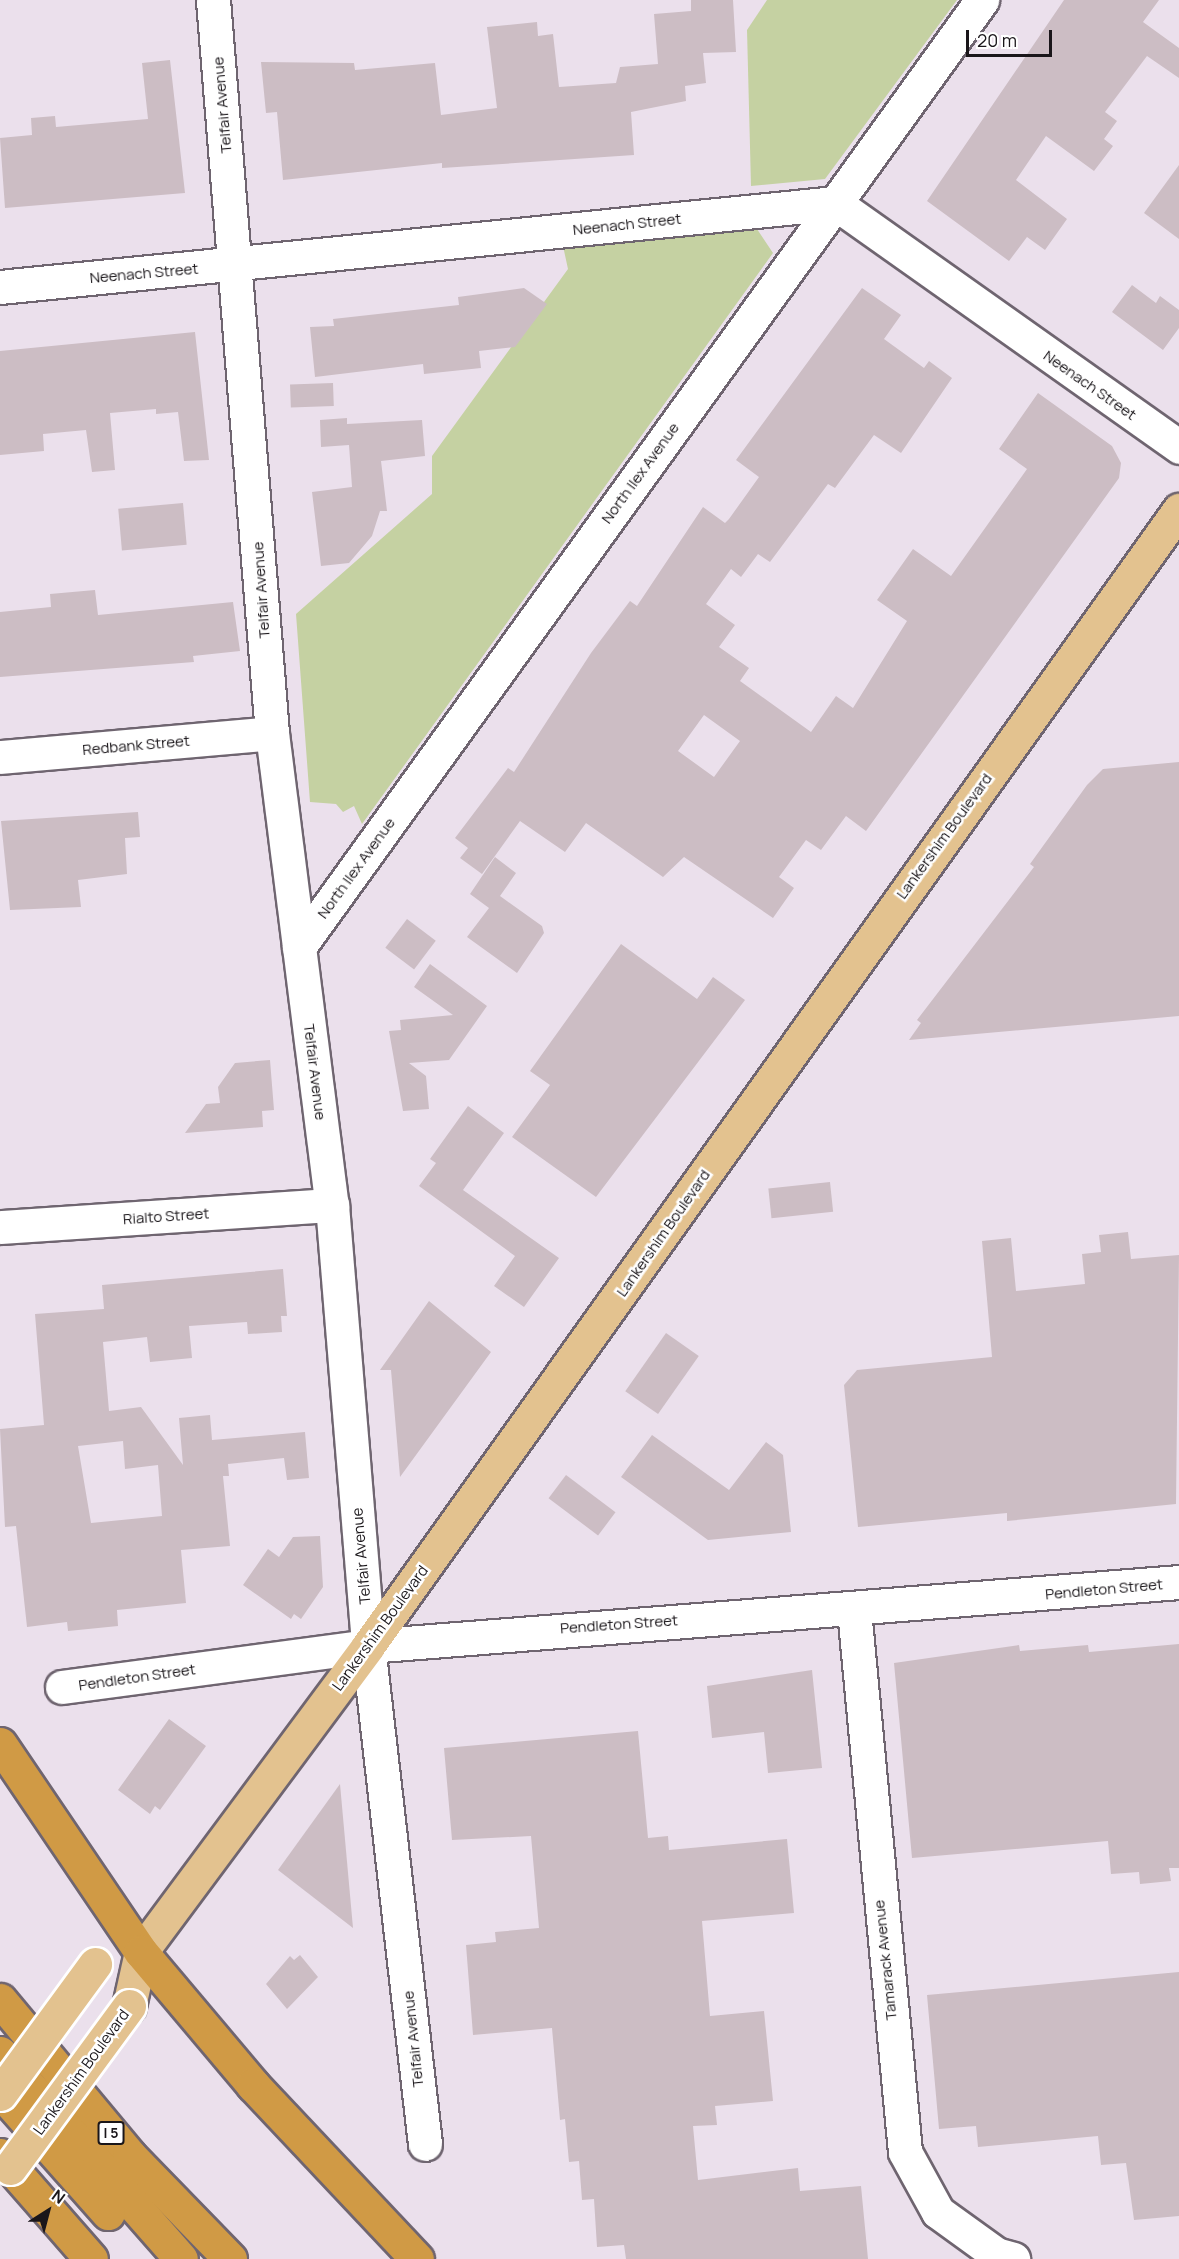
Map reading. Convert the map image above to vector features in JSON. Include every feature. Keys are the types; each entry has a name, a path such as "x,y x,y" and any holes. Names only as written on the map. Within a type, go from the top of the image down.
{"highway":[{"path":"0,1744 141,1952 253,2085 417,2259"},
{"name":"I 5","path":"0,2000 129,2155 230,2259"},
{"path":"0,2053 181,2259"},
{"path":"0,2093 152,2259"},
{"path":"0,2156 91,2259"}],"main road":[{"name":"Lankershim Boulevard","path":"0,2182 129,2006 141,1952 368,1646 1179,510"},
{"path":"0,2093 95,1964 141,1952"}],"street":[{"name":"Telfair Avenue","path":"213,0 272,733 332,1205 368,1646 424,2144"},
{"name":"North Ilex Avenue","path":"299,947 982,0"},
{"name":"Neenach Street","path":"0,287 835,203 1179,447"},
{"name":"Redbank Street","path":"0,757 272,733"},
{"name":"Rialto Street","path":"0,1227 332,1205"},
{"name":"Pendleton Street","path":"62,1687 368,1646 617,1623 854,1610 1179,1582"},
{"name":"Tamarack Avenue","path":"854,1610 905,2152 938,2212 996,2254 1013,2259"}],"green space":[{"path":"767,0 957,0 825,179 751,186 747,30"},
{"path":"757,229 773,253 362,824 354,806 343,812 336,804 310,802 296,614 432,494 432,456 568,269 563,246"}],"building":[{"path":"691,0 733,0 736,52 703,53 706,83 685,86 686,101 631,112 634,155 442,168 442,163 283,180 277,112 266,113 261,62 354,63 355,70 435,63 441,115 497,108 487,27 537,22 538,36 553,34 559,87 616,83 620,67 658,64 654,14 691,11"},
{"path":"1064,0 1159,0 1143,22 1179,48 1179,78 1147,56 1105,112 1117,121 1104,139 1113,146 1094,171 1046,136 1016,180 1067,219 1045,250 1027,237 1009,261 927,201"},
{"path":"170,60 185,193 5,208 0,138 32,135 31,118 55,116 56,127 148,119 142,63"},
{"path":"1179,165 1179,239 1144,213"},
{"path":"1132,285 1156,303 1160,296 1179,310 1179,328 1163,350 1112,312"},
{"path":"524,288 547,304 515,347 479,351 481,368 424,374 423,364 315,377 310,327 334,326 333,319 459,305 458,297"},
{"path":"862,288 901,315 884,339 924,368 929,361 952,378 901,453 874,435 835,488 828,484 770,562 758,554 741,577 731,569 706,604 735,625 719,647 749,668 740,681 811,732 836,696 853,708 907,621 877,600 913,549 951,576 1027,469 999,449 1038,393 1112,446 1121,463 1119,478 866,831 846,816 821,850 806,840 779,877 794,888 773,918 684,857 663,877 586,823 565,852 520,821 482,874 460,858 468,848 455,838 508,768 514,772 591,653 630,601 637,606 703,507 725,523 729,519 759,477 736,460","holes":["704,715 740,741 714,777 678,751"]},
{"path":"195,332 209,460 184,461 178,412 156,414 156,409 110,413 115,470 92,472 86,430 43,434 44,451 0,455 0,351"},
{"path":"333,383 334,406 291,407 290,385"},
{"path":"347,418 347,424 422,420 425,456 381,461 387,511 380,511 372,536 349,563 321,566 312,492 352,487 349,445 321,447 320,420"},
{"path":"183,503 187,545 122,551 118,509"},
{"path":"95,590 98,615 233,602 240,651 193,656 194,662 0,677 0,612 51,607 50,594"},
{"path":"1179,762 1179,1016 909,1040 921,1023 917,1020 1034,867 1030,864 1087,785 1103,769"},
{"path":"138,812 140,837 125,838 127,874 78,880 81,907 10,910 1,821"},
{"path":"495,857 516,873 500,896 542,926 544,933 517,973 467,937 489,908 470,894"},
{"path":"407,919 436,941 414,969 385,948"},
{"path":"621,944 697,999 713,977 745,1000 596,1197 512,1137 550,1085 530,1071"},
{"path":"430,964 487,1006 449,1060 409,1063 426,1076 429,1109 403,1111 389,1031 401,1030 400,1020 453,1015 414,987"},
{"path":"270,1060 274,1110 262,1111 263,1127 185,1133 206,1104 220,1103 218,1087 235,1063"},
{"path":"468,1106 504,1133 463,1190 559,1258 524,1307 494,1286 515,1256 419,1186 436,1163 430,1159"},
{"path":"830,1182 833,1212 771,1218 768,1188"},
{"path":"1128,1232 1131,1259 1179,1255 1176,1504 1007,1521 1007,1513 858,1527 844,1385 857,1370 992,1357 982,1241 1011,1238 1016,1291 1085,1284 1082,1254 1101,1252 1099,1235"},
{"path":"283,1269 287,1316 281,1316 282,1332 248,1334 247,1322 189,1326 192,1358 150,1362 147,1337 103,1342 109,1411 141,1407 183,1465 179,1418 210,1415 212,1440 305,1432 309,1478 287,1480 284,1458 228,1464 229,1476 223,1476 230,1546 181,1550 186,1603 117,1610 118,1626 68,1631 67,1622 27,1627 16,1526 5,1527 0,1429 44,1425 35,1314 104,1309 102,1285","holes":["123,1441 125,1469 158,1465 162,1516 91,1523 78,1446"]},
{"path":"429,1301 491,1352 400,1477 391,1370 380,1370"},
{"path":"666,1333 699,1356 658,1414 625,1391"},
{"path":"652,1435 729,1490 766,1442 783,1455 791,1532 708,1540 621,1477"},
{"path":"566,1475 616,1512 598,1535 549,1498"},
{"path":"320,1536 323,1587 301,1619 294,1614 291,1619 243,1585 268,1549 279,1557 293,1537"},
{"path":"1179,1644 1179,1868 1169,1868 1171,1881 1140,1884 1139,1872 1111,1874 1108,1841 912,1858 894,1663 1019,1645 1020,1651 1088,1645 1089,1652"},
{"path":"812,1670 822,1768 768,1773 764,1732 712,1738 707,1686"},
{"path":"169,1719 206,1746 160,1810 155,1806 150,1814 118,1790"},
{"path":"638,1731 648,1838 668,1836 669,1850 787,1839 794,1913 702,1921 710,2016 764,2011 773,2101 715,2106 717,2125 693,2126 698,2180 798,2168 800,2191 861,2186 868,2259 626,2259 624,2245 597,2247 594,2199 582,2200 579,2161 569,2162 565,2119 560,2120 552,2028 473,2035 466,1945 496,1942 495,1932 539,1928 531,1836 452,1840 444,1748"},
{"path":"340,1784 353,1928 278,1870"},
{"path":"300,1955 318,1977 287,2009 266,1984 290,1956 294,1960"},
{"path":"1179,1972 1179,2216 1134,2220 1126,2163 1101,2165 1098,2136 978,2147 976,2126 939,2129 927,1995"}]}
